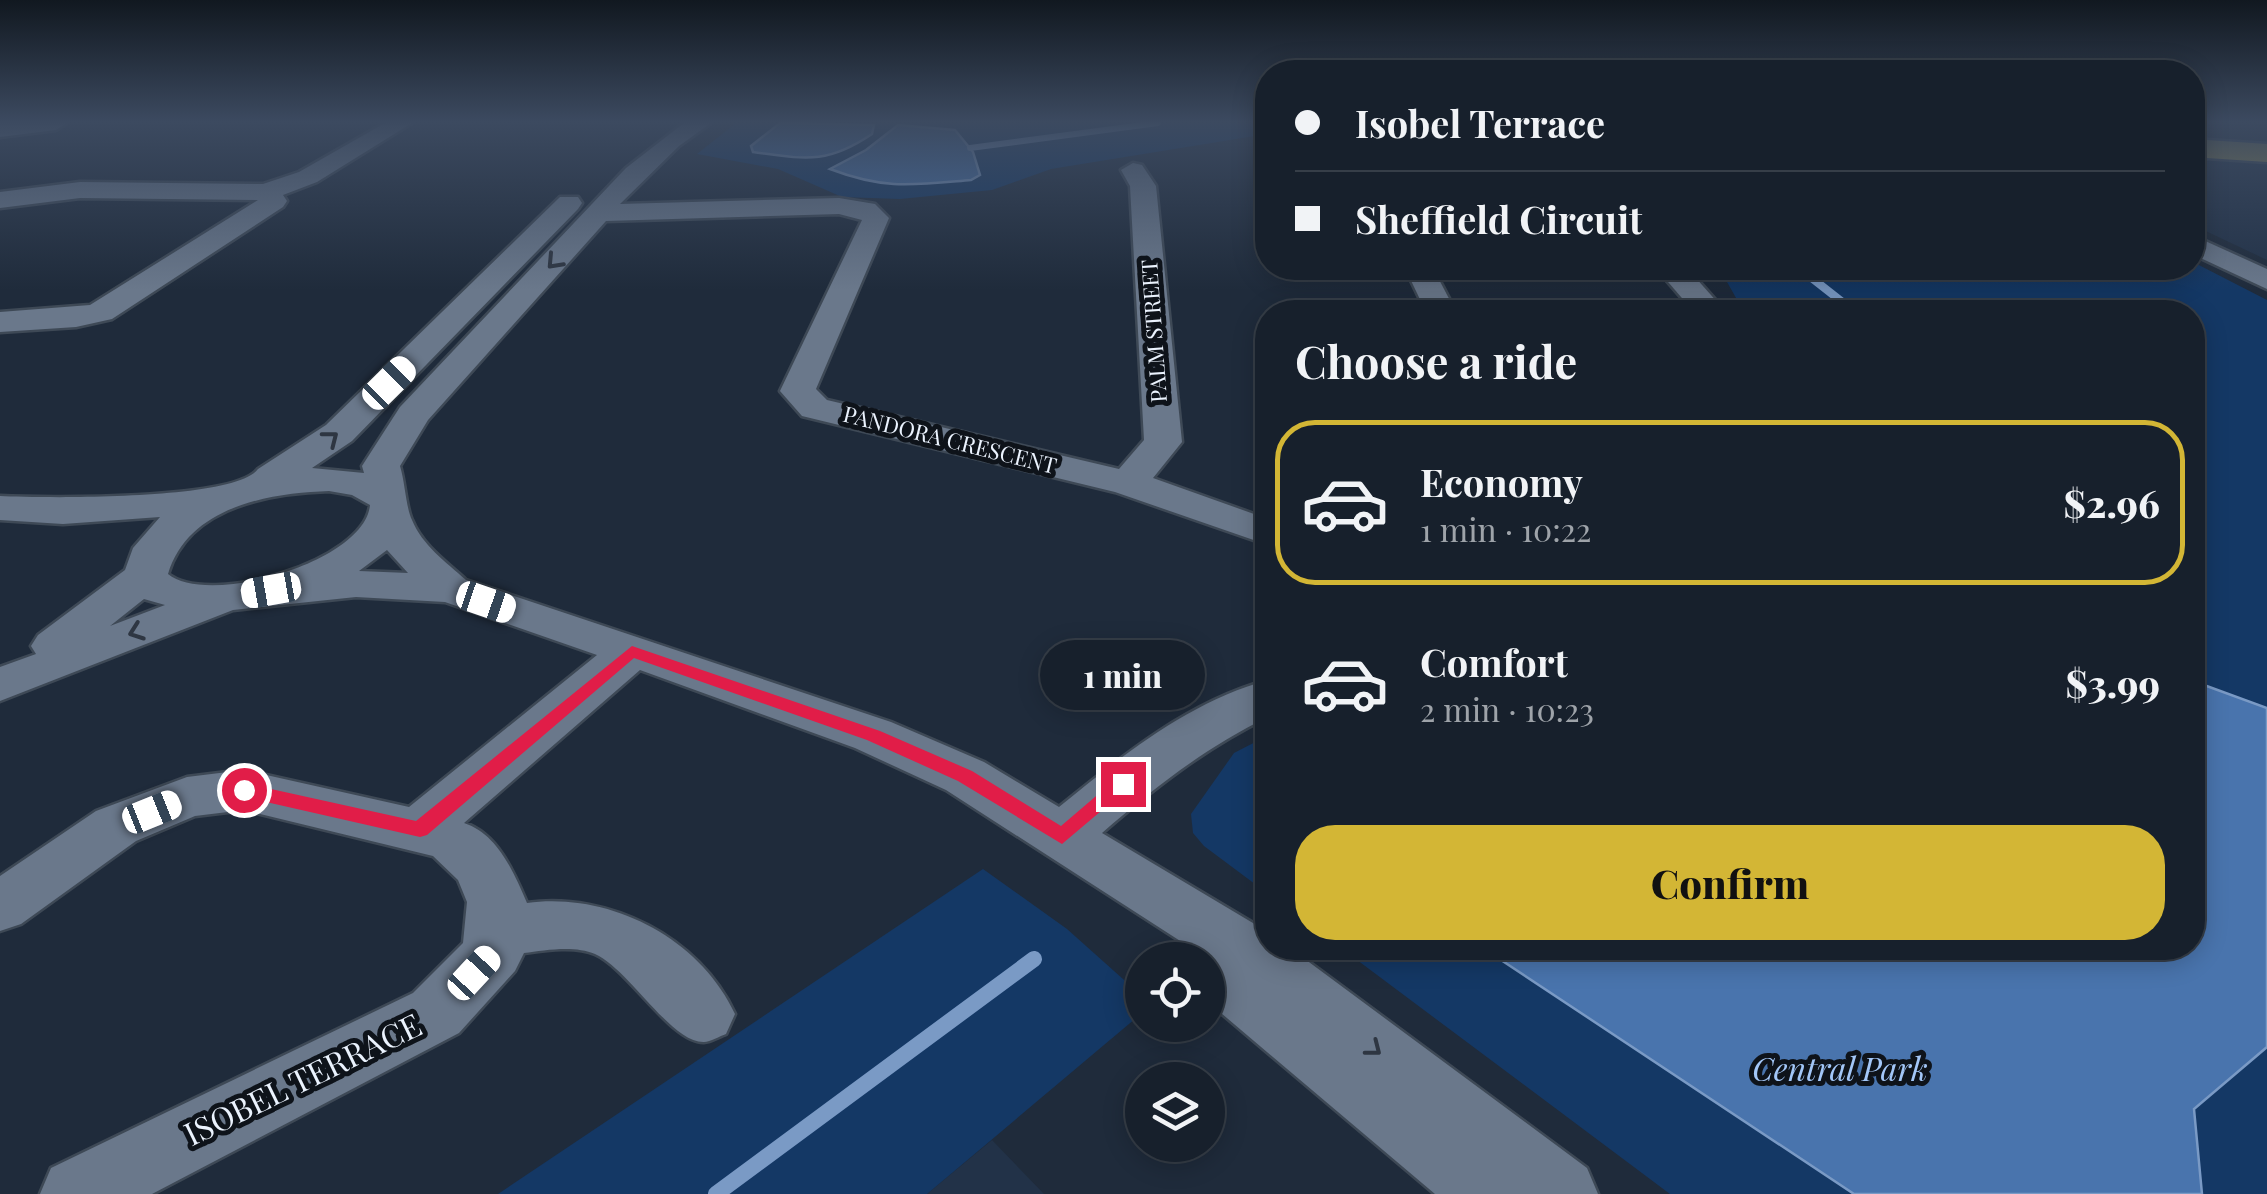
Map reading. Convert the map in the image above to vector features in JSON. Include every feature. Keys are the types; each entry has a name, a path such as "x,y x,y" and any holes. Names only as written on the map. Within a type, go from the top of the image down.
{"street":[{"path":"0,200 80,190 266,192 303,179"},
{"path":"0,685 85,625 146,567 160,536 187,517 302,460 340,433 593,179"},
{"path":"0,685 249,594 314,576 350,558 377,537 389,508 381,466 413,414 634,179"},
{"name":"PALM STREET","path":"1128,483 1162,442 1143,186 1138,179"},
{"path":"0,322 76,318 101,312 274,202 266,192"},
{"name":"PANDORA CRESCENT","path":"600,213 839,206 866,210 876,218 798,391 815,408 1128,483 1255,528"},
{"path":"2205,249 2267,280"},
{"path":"1682,280 1699,300"},
{"path":"0,508 63,512 149,508 235,495 286,481 338,478 376,487 409,550 450,590"},
{"path":"63,512 122,539 160,590 188,598 356,584 450,590 873,735 965,776 1255,957"},
{"path":"436,836 648,656"},
{"path":"1062,836 1150,762 1202,728 1255,702"},
{"path":"0,907 116,826 187,797 244,790 436,836 481,867 497,902 495,932 550,923 599,928 642,949 703,1014"},
{"path":"1062,836 1182,942"},
{"name":"ISOBEL TERRACE","path":"77,1194 436,1013 493,953 495,932"},
{"path":"1259,960 1561,1194"},
{"path":"1225,979 1491,1194"}],"shaded area":[{"path":"863,179 973,179 899,184"},
{"path":"2205,179 2267,179 2267,260 2205,231"},
{"path":"2205,685 2267,708 2267,1047 2194,1109 2202,1194 1854,1194 1501,960 2205,960"},
{"path":"992,1140 1044,1194 927,1194"}],"green space":[{"path":"800,179 1024,179 992,190 900,199 842,197"},
{"name":"Central Park","path":"2205,268 2267,300 2267,1194 1670,1194 1357,960 2205,960 2205,300 1737,300 1724,280 2205,280"},
{"path":"1255,742 1255,884 1204,846 1193,833 1191,814 1234,753"},
{"path":"983,869 1067,929 1125,981 1125,1027 927,1194 498,1194"}],"waterway":[{"path":"1814,280 1840,300"},
{"path":"716,1194 1034,959"}],"route":[{"path":"244,790 420,830 632,651 873,735 965,776 1062,836 1123,784"}]}
